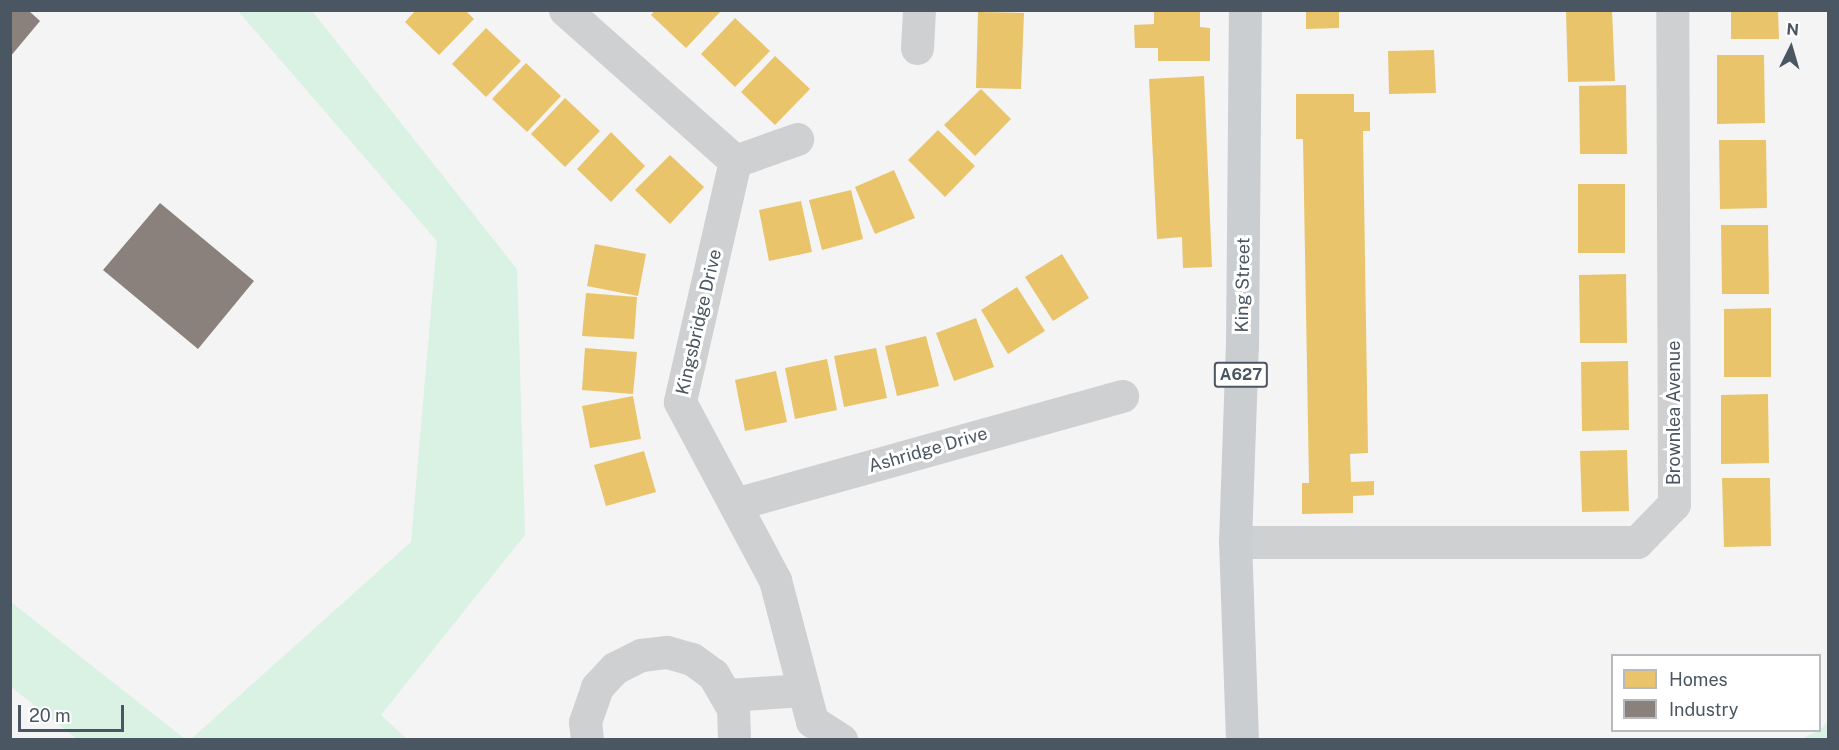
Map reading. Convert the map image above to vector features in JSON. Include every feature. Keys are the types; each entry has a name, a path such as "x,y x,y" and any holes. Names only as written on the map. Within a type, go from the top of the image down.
{"main road":[{"name":"King Street","path":"1242,740 1235,542 1242,346 1245,10"}],"street":[{"path":"565,10 735,161 797,139"},
{"path":"917,48 918,10"},
{"name":"Brownlea Avenue","path":"1235,542 1637,542 1674,504 1672,10"},
{"name":"Kingsbridge Drive","path":"735,161 680,402 775,580 812,721 841,740"},
{"name":"Ashridge Drive","path":"735,504 1122,396"},
{"path":"587,740 585,722 597,687 615,668 640,655 667,652 692,659 713,674 728,695 733,708 734,740"},
{"path":"728,695 804,690"}],"green space":[{"path":"238,11 312,11 517,269 525,535 381,715 407,739 191,739 411,542 437,241"},
{"path":"11,602 185,739 77,739 11,687"},
{"path":"1828,721 1828,739 1801,739 1821,732"}],"building: Homes":[{"path":"416,10 465,10 474,19 439,55 405,22"},
{"path":"655,10 719,10 720,12 686,48 651,15"},
{"path":"1154,10 1200,10 1200,27 1210,28 1210,61 1158,61 1158,48 1135,48 1134,25 1154,24"},
{"path":"1306,10 1339,10 1339,28 1306,29"},
{"path":"1566,10 1612,10 1615,81 1568,82"},
{"path":"1731,10 1778,10 1779,39 1731,39"},
{"path":"978,12 1024,13 1021,89 976,88"},
{"path":"735,18 770,51 735,87 701,54"},
{"path":"486,28 521,61 486,97 452,64"},
{"path":"1434,50 1436,93 1389,94 1388,51"},
{"path":"1717,55 1764,55 1765,123 1717,124"},
{"path":"775,56 810,89 775,125 741,92"},
{"path":"526,63 561,96 527,132 492,99"},
{"path":"1204,76 1212,267 1183,268 1182,237 1157,239 1149,79"},
{"path":"1626,85 1627,154 1580,154 1579,86"},
{"path":"981,89 1011,119 975,156 944,125"},
{"path":"1296,94 1354,94 1354,112 1370,112 1370,131 1363,131 1368,453 1350,454 1351,482 1374,481 1374,495 1353,496 1353,513 1302,514 1302,483 1309,483 1303,139 1296,139"},
{"path":"565,98 600,131 565,167 531,134"},
{"path":"938,130 975,166 945,197 908,160"},
{"path":"611,132 645,166 611,202 577,169"},
{"path":"1719,140 1766,140 1767,208 1720,209"},
{"path":"670,155 704,187 670,224 635,190"},
{"path":"894,170 915,218 875,234 855,187"},
{"path":"1578,184 1625,184 1625,253 1578,253"},
{"path":"851,190 863,239 822,250 809,200"},
{"path":"801,201 812,252 769,261 759,210"},
{"path":"1721,225 1768,225 1769,294 1722,294"},
{"path":"595,244 646,254 638,296 587,286"},
{"path":"1062,254 1089,298 1053,321 1025,277"},
{"path":"1626,274 1627,343 1580,343 1579,275"},
{"path":"1017,287 1045,331 1008,354 981,310"},
{"path":"586,293 637,297 634,339 582,336"},
{"path":"1771,308 1771,377 1724,377 1724,309"},
{"path":"976,318 994,367 954,381 936,333"},
{"path":"926,336 939,386 897,396 885,346"},
{"path":"585,348 637,352 633,394 582,390"},
{"path":"876,348 887,398 844,407 834,356"},
{"path":"827,359 837,410 795,419 785,368"},
{"path":"1628,361 1629,430 1582,431 1581,362"},
{"path":"776,371 787,422 745,431 735,380"},
{"path":"1768,394 1769,463 1721,464 1721,395"},
{"path":"633,396 641,439 590,448 582,406"},
{"path":"1627,450 1629,511 1582,512 1580,451"},
{"path":"644,451 656,492 606,506 594,465"},
{"path":"1722,478 1770,478 1771,546 1724,547"}],"building: Industry":[{"path":"10,10 28,10 40,21 10,57"},
{"path":"160,203 254,281 198,349 103,270"}]}
